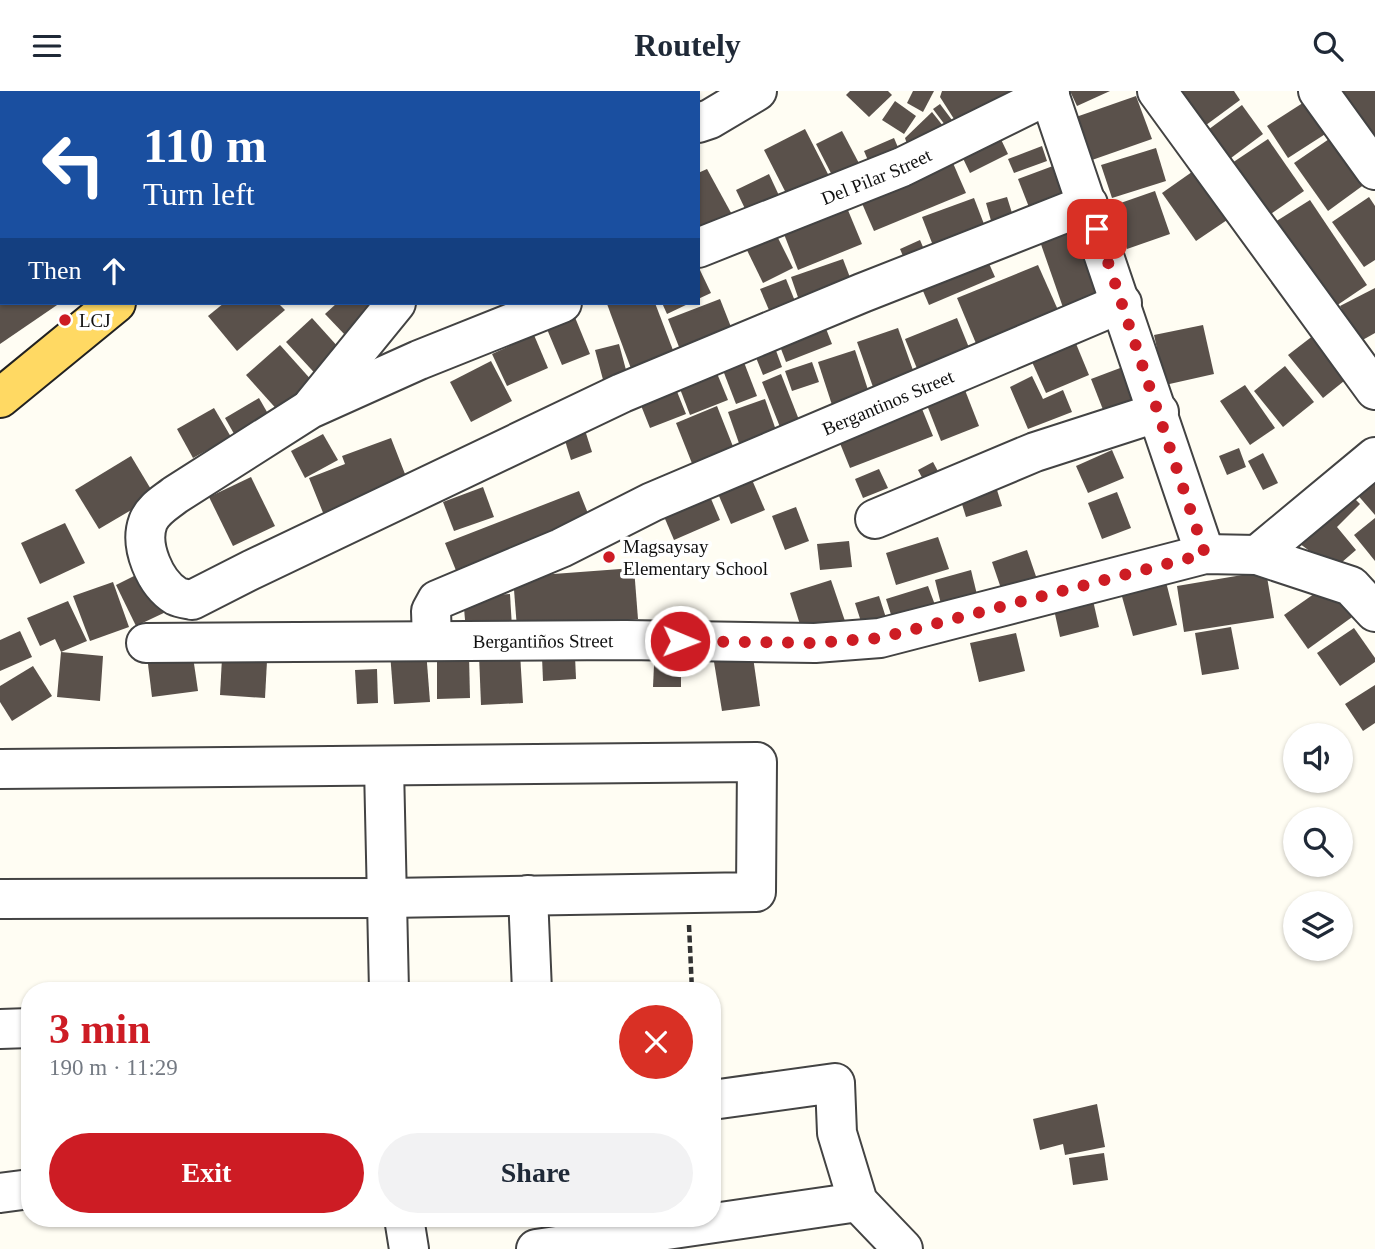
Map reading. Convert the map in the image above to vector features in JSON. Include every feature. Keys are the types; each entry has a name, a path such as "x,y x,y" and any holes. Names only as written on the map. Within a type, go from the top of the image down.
{"main road":[{"path":"0,398 114,305"}],"street":[{"path":"700,122 757,91"},
{"path":"1157,91 1375,390"},
{"path":"1318,91 1375,170"},
{"path":"1049,92 1205,554"},
{"name":"Del Pilar Street","path":"700,247 902,167 1049,92"},
{"path":"557,305 419,360 310,409 157,508 148,523 148,551 158,580 177,596 192,600 622,393 862,293 1088,204"},
{"name":"Bergantinos Street","path":"432,640 431,611 437,600 561,548 652,502 1122,303"},
{"path":"310,409 394,305"},
{"path":"875,519 1035,452 1159,412"},
{"path":"1257,555 1375,457"},
{"name":"Bergantiños Street","path":"146,643 626,640 815,643 880,638 1205,554 1257,555 1352,586 1374,609"},
{"path":"0,769 757,762 756,892 387,898 0,899"},
{"path":"384,767 389,982"},
{"path":"528,895 532,982"},
{"path":"0,1029 21,1028"},
{"path":"721,1099 835,1083 837,1133 858,1202 903,1249"},
{"path":"0,1193 21,1190"},
{"path":"721,1222 858,1202"},
{"path":"405,1227 409,1249"},
{"path":"536,1249 687,1227"}],"path":[{"path":"688,893 692,982"}],"building":[{"path":"850,91 888,91 892,95 869,117 846,95"},
{"path":"913,91 934,91 923,112 907,103"},
{"path":"942,91 1025,91 961,130 940,97"},
{"path":"1070,91 1110,91 1077,106"},
{"path":"1174,91 1234,91 1240,100 1202,128"},
{"path":"1334,91 1375,91 1375,136 1371,139"},
{"path":"1136,96 1152,139 1092,160 1076,117"},
{"path":"1309,99 1330,131 1288,158 1267,126"},
{"path":"895,101 916,116 904,134 882,120"},
{"path":"940,104 955,124 948,129 933,109"},
{"path":"1242,105 1263,134 1227,161 1205,132"},
{"path":"932,112 951,136 910,153 905,138"},
{"path":"805,129 829,176 788,197 764,150"},
{"path":"996,129 1008,154 970,173 958,148"},
{"path":"842,131 862,169 836,183 816,144"},
{"path":"1332,137 1365,184 1328,211 1294,163"},
{"path":"894,138 900,152 870,165 864,151"},
{"path":"1268,139 1304,191 1265,218 1229,165"},
{"path":"1042,146 1047,161 1014,173 1008,159"},
{"path":"1156,148 1166,181 1112,198 1101,165"},
{"path":"949,154 966,193 874,231 857,192"},
{"path":"1061,163 1077,203 1034,220 1018,179"},
{"path":"1199,167 1233,216 1196,241 1162,193"},
{"path":"707,169 735,220 700,238 700,172"},
{"path":"769,174 782,202 749,217 736,190"},
{"path":"1155,191 1170,234 1127,249 1112,206"},
{"path":"1007,197 1017,229 995,235 986,203"},
{"path":"1369,197 1375,206 1375,260 1364,267 1332,222"},
{"path":"974,198 989,237 937,256 922,217"},
{"path":"1310,200 1367,285 1333,308 1275,222"},
{"path":"845,203 862,244 798,270 782,229"},
{"path":"1083,214 1114,302 1067,319 1036,230"},
{"path":"772,226 793,268 763,283 742,240"},
{"path":"920,240 929,261 909,270 900,249"},
{"path":"983,250 995,277 929,305 917,277"},
{"path":"843,259 854,288 801,306 791,277"},
{"path":"1038,265 1062,319 980,353 957,298"},
{"path":"700,270 711,293 700,298"},
{"path":"786,279 797,306 772,317 760,289"},
{"path":"1375,288 1375,333 1359,342 1340,306"},
{"path":"720,299 733,332 681,352 668,319"},
{"path":"0,305 57,305 0,344"},
{"path":"222,305 280,305 285,310 237,351 208,316"},
{"path":"335,305 376,305 346,336 325,314"},
{"path":"607,305 656,305 676,358 633,374"},
{"path":"663,305 686,305 667,314"},
{"path":"572,310 590,354 562,365 544,322"},
{"path":"821,316 832,344 786,362 775,333"},
{"path":"312,318 348,358 322,381 286,342"},
{"path":"957,318 972,355 920,376 905,339"},
{"path":"1203,325 1214,374 1165,385 1154,335"},
{"path":"898,328 914,373 873,387 857,342"},
{"path":"1072,334 1089,375 1046,393 1028,353"},
{"path":"534,335 548,368 507,386 492,354"},
{"path":"1314,335 1349,377 1323,398 1288,355"},
{"path":"771,337 782,367 763,375 751,345"},
{"path":"619,344 629,381 605,387 595,350"},
{"path":"280,345 314,383 280,413 246,375"},
{"path":"855,350 870,396 833,408 818,362"},
{"path":"740,352 757,396 736,404 719,360"},
{"path":"491,361 512,401 471,422 450,382"},
{"path":"812,362 819,382 792,391 785,371"},
{"path":"1136,362 1154,408 1109,425 1091,379"},
{"path":"714,366 728,400 690,415 677,381"},
{"path":"1285,366 1314,402 1283,427 1254,391"},
{"path":"781,374 801,425 782,432 762,382"},
{"path":"1032,376 1043,399 1063,390 1072,412 1028,429 1010,387"},
{"path":"672,379 686,414 650,428 636,393"},
{"path":"963,385 979,426 941,441 925,400"},
{"path":"1245,385 1275,428 1250,445 1220,401"},
{"path":"259,398 271,419 237,439 225,418"},
{"path":"765,399 777,433 740,446 728,412"},
{"path":"918,399 933,436 850,468 835,431"},
{"path":"717,406 736,454 695,471 676,423"},
{"path":"214,408 231,437 193,458 177,429"},
{"path":"583,424 592,452 571,460 562,431"},
{"path":"323,434 338,460 305,478 291,451"},
{"path":"391,438 412,492 328,525 309,478 345,464 342,456"},
{"path":"1239,448 1246,467 1227,475 1219,456"},
{"path":"1112,450 1124,478 1088,493 1076,466"},
{"path":"1263,453 1278,483 1263,490 1248,461"},
{"path":"131,456 155,496 99,529 75,490"},
{"path":"933,462 940,475 925,483 918,470"},
{"path":"1375,462 1375,515 1349,485"},
{"path":"747,468 765,510 731,524 713,482"},
{"path":"879,469 888,488 863,498 855,479"},
{"path":"251,477 275,526 233,546 209,497"},
{"path":"993,477 1002,506 966,517 957,488"},
{"path":"483,487 494,517 454,531 443,502"},
{"path":"706,487 720,520 674,540 660,507"},
{"path":"1344,488 1360,504 1337,527 1356,550 1334,569 1292,538"},
{"path":"579,491 593,526 459,578 445,543"},
{"path":"1117,492 1131,528 1102,539 1088,503"},
{"path":"796,507 809,541 785,550 772,516"},
{"path":"1375,518 1375,561 1354,535"},
{"path":"65,523 85,563 40,584 21,543"},
{"path":"938,537 949,569 896,585 886,553"},
{"path":"849,541 852,567 820,570 817,544"},
{"path":"1027,550 1041,591 1006,603 992,562"},
{"path":"634,568 638,619 517,628 513,577"},
{"path":"148,569 168,611 136,626 116,585"},
{"path":"971,570 981,611 945,620 935,580"},
{"path":"1266,571 1274,618 1184,632 1177,586"},
{"path":"831,580 846,624 804,637 790,593"},
{"path":"113,582 129,627 90,641 73,596"},
{"path":"1166,582 1177,625 1133,636 1121,593"},
{"path":"1331,582 1355,615 1308,649 1284,615"},
{"path":"928,586 938,613 895,627 886,599"},
{"path":"510,594 512,628 466,631 463,597"},
{"path":"879,596 888,624 864,631 855,603"},
{"path":"1092,596 1099,627 1060,637 1053,605"},
{"path":"68,601 87,641 61,652 55,639 40,646 27,618"},
{"path":"1231,627 1239,669 1202,675 1195,633"},
{"path":"1354,628 1375,658 1375,662 1340,686 1317,653"},
{"path":"20,631 32,657 0,671 0,640"},
{"path":"1016,633 1025,671 979,682 970,643"},
{"path":"192,650 198,691 152,697 147,656"},
{"path":"426,650 430,702 394,704 390,653"},
{"path":"61,652 103,656 100,701 57,697"},
{"path":"520,653 523,703 481,705 479,655"},
{"path":"437,655 469,655 470,698 437,699"},
{"path":"575,656 576,679 543,681 542,657"},
{"path":"753,657 760,706 722,711 714,662"},
{"path":"222,658 267,661 265,698 220,695"},
{"path":"654,665 681,666 681,687 653,687"},
{"path":"33,666 52,696 12,721 0,702 0,686"},
{"path":"377,669 378,703 357,704 355,670"},
{"path":"1375,685 1375,723 1363,731 1345,704"},
{"path":"1097,1104 1105,1147 1065,1155 1063,1144 1040,1150 1033,1119"},
{"path":"1104,1153 1108,1180 1073,1185 1069,1158"}],"place":[{"name":"LCJ","path":"65,320"},
{"name":"Magsaysay Elementary School","path":"609,557"}],"route":[{"path":"680,641 815,643 880,638 1205,554 1097,229"}]}
